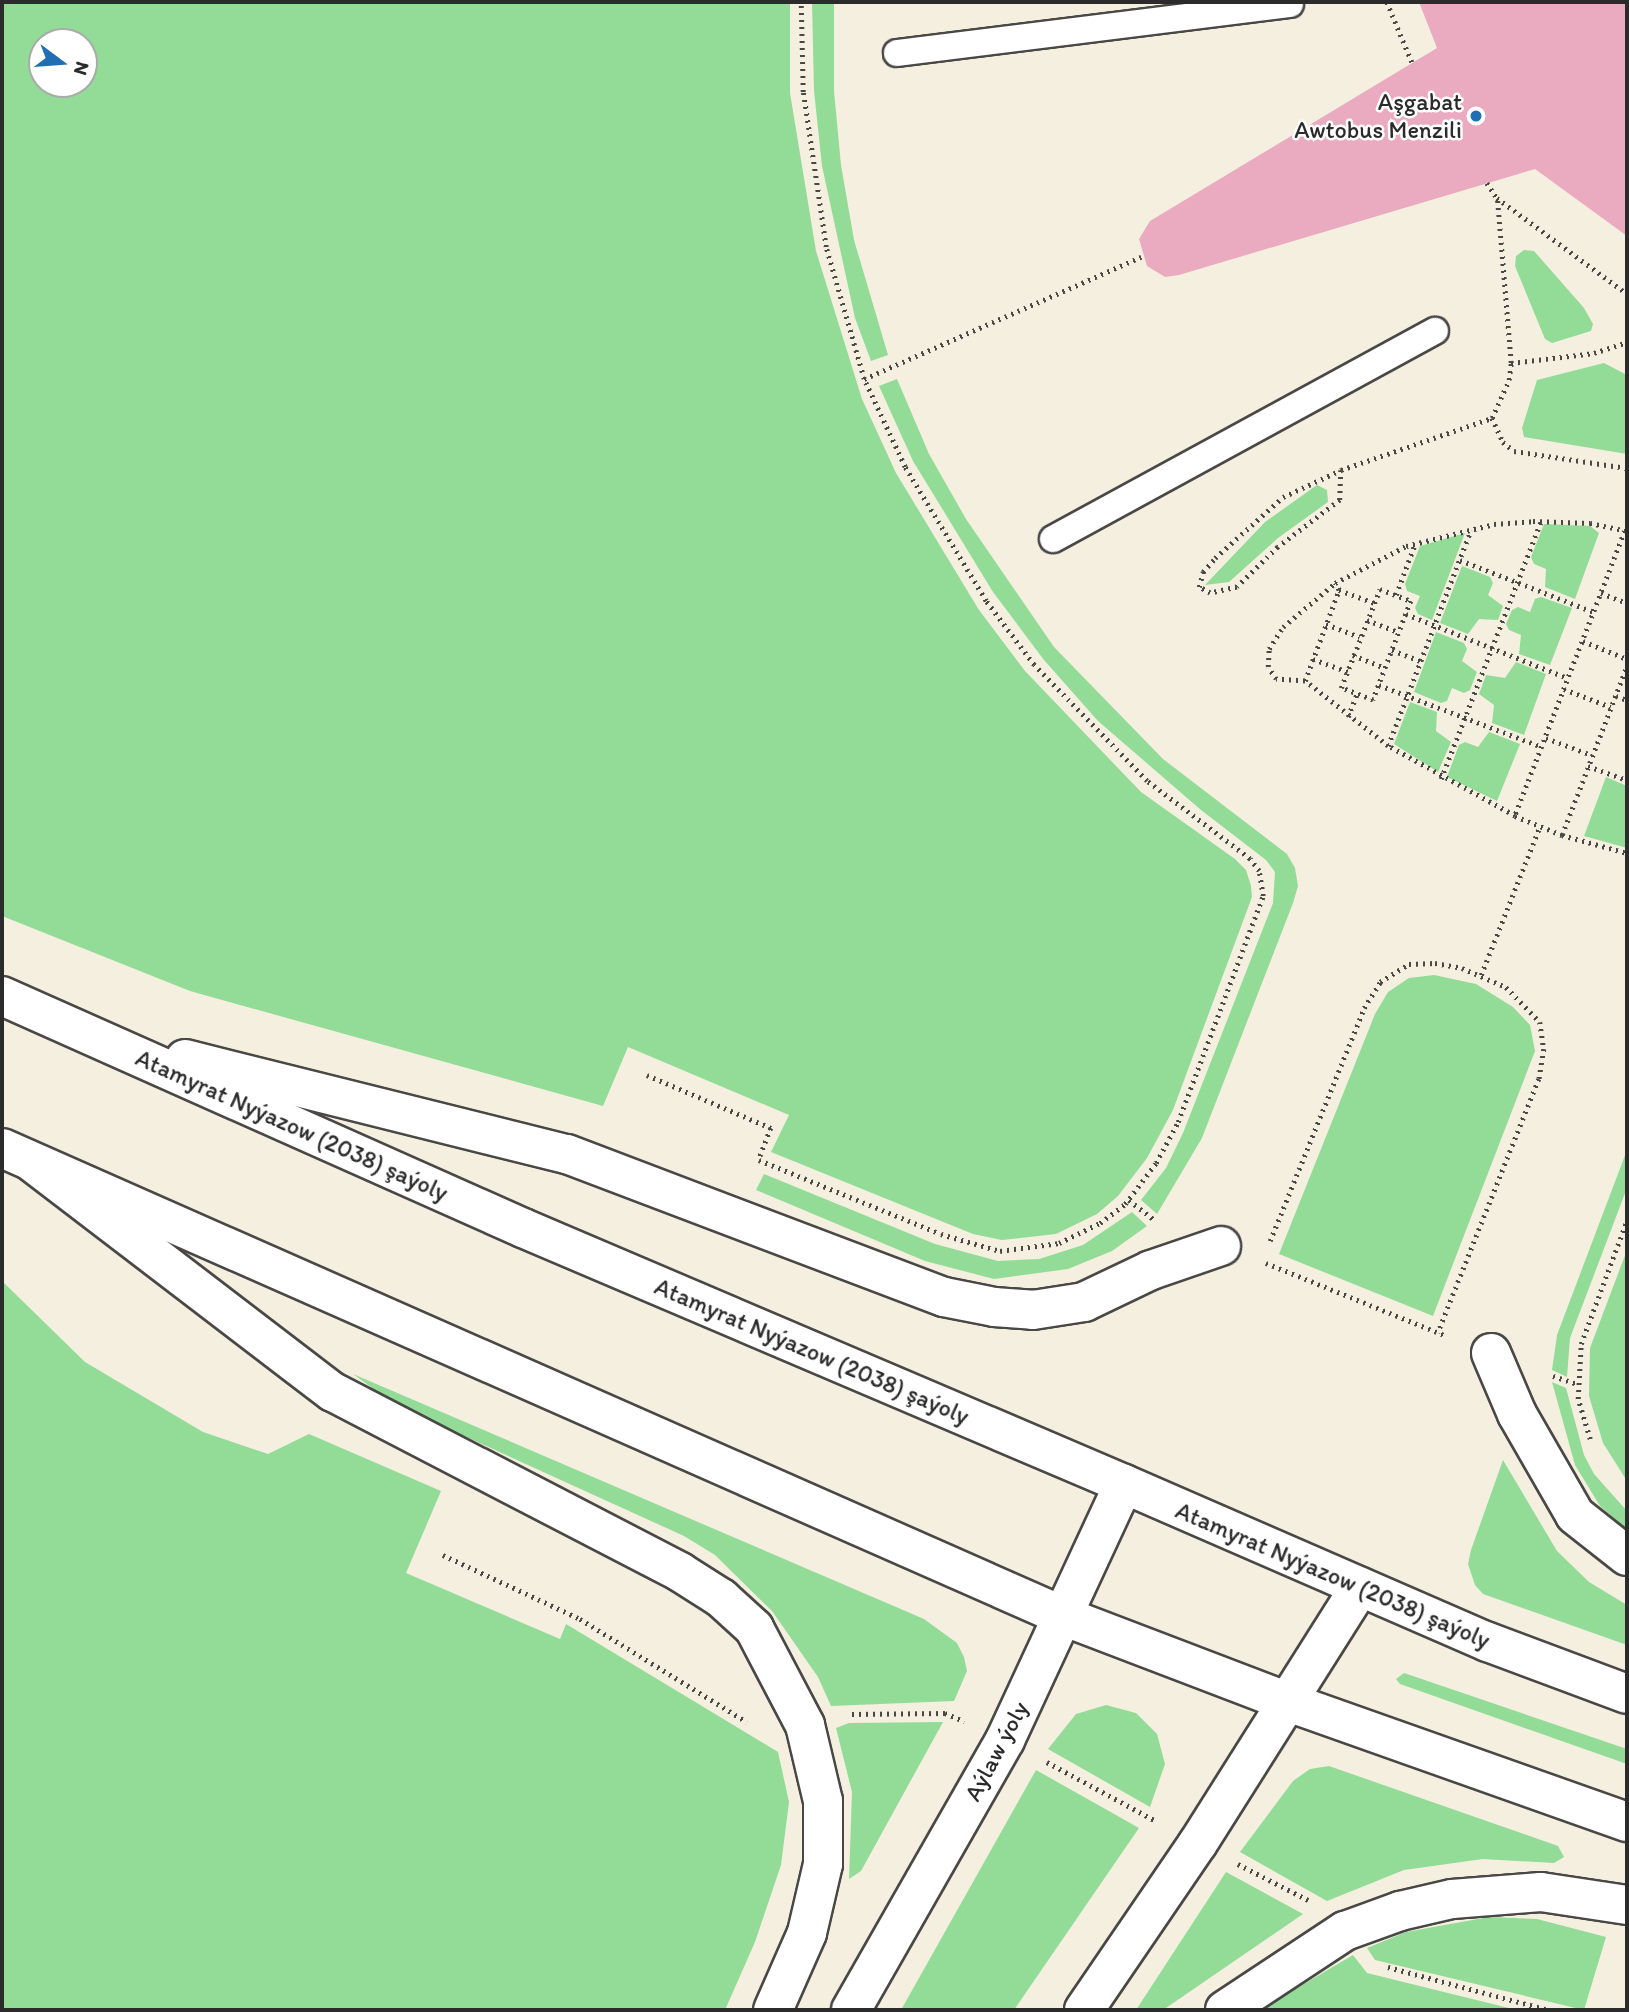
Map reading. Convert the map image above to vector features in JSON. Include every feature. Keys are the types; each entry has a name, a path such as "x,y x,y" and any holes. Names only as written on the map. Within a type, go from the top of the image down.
{"main road":[{"name":"Atamyrat Nyýazow (2038) şaýoly","path":"2,996 523,1228 1488,1642 1627,1694"},
{"path":"92,1036 522,1141 944,1297 994,1307 1033,1310 1084,1302 1150,1270 1221,1246"},
{"path":"17,1156 1063,1616 1287,1702 1627,1822"},
{"path":"17,1156 333,1392 680,1572 721,1598 754,1628 805,1725 823,1801 823,1864 807,1933 772,2010"},
{"path":"1491,1353 1523,1424 1575,1515 1627,1556"},
{"name":"Aýlaw ýoly","path":"851,2010 1005,1740 1124,1484"},
{"path":"1084,2010 1198,1843 1360,1587"},
{"path":"1225,2010 1345,1931 1399,1911 1465,1898 1541,1892 1627,1905"}],"lane":[{"path":"897,53 1290,4"},
{"path":"1053,539 1435,331"}],"path":[{"path":"648,1075 771,1128 759,1160 971,1245 1000,1251 1059,1243 1100,1223 1129,1200 1178,1122 1263,896 1263,882 1250,859 1147,781 1034,665 943,534 905,467 864,379 826,247 811,166 803,92 801,2"},
{"path":"1387,2 1412,62"},
{"path":"1487,183 1497,198 1627,294"},
{"path":"1341,470 1340,500 1278,547 1237,587 1210,593 1199,587 1203,572 1251,523 1283,497 1341,470 1492,418 1509,380 1511,363 1497,198"},
{"path":"864,379 1141,257"},
{"path":"1511,363 1594,353 1627,342"},
{"path":"1492,418 1503,442 1514,451 1627,468"},
{"path":"1441,779 1541,521"},
{"path":"1515,816 1626,531 1541,521 1471,529 1415,543 1361,566 1335,583 1283,627 1269,649 1268,667 1276,679 1305,681 1388,746 1441,779 1515,816 1562,835 1627,853"},
{"path":"1388,746 1471,529"},
{"path":"1395,595 1415,543"},
{"path":"1460,560 1594,612"},
{"path":"1335,583 1339,590 1374,603"},
{"path":"1380,589 1395,595 1411,601 1373,700 1341,688 1380,589"},
{"path":"1305,681 1339,590"},
{"path":"1601,593 1627,603"},
{"path":"1406,614 1568,678"},
{"path":"1367,620 1399,632"},
{"path":"1326,624 1360,637"},
{"path":"1583,641 1627,659"},
{"path":"1392,650 1421,661"},
{"path":"1353,656 1386,668"},
{"path":"1313,659 1348,672"},
{"path":"1562,835 1627,666"},
{"path":"1379,685 1542,747"},
{"path":"1564,689 1611,707"},
{"path":"1349,717 1357,694"},
{"path":"1616,696 1627,700"},
{"path":"1546,738 1592,755"},
{"path":"1588,766 1627,780"},
{"path":"1480,975 1540,826"},
{"path":"1438,1333 1539,1079 1544,1049 1539,1022 1525,1003 1480,975 1435,962 1409,964 1380,982 1364,1008 1259,1260 1438,1333 1447,1336"},
{"path":"1129,1200 1153,1220"},
{"path":"1594,1451 1583,1424 1578,1384 1584,1329 1627,1220"},
{"path":"1552,1376 1578,1384"},
{"path":"443,1555 580,1619 767,1734 848,1714 945,1713 1005,1740 1323,1908 1371,1963 1549,2010"}],"green space":[{"path":"2,2 790,2 790,93 816,251 862,399 896,473 979,610 1025,671 1141,792 1235,859 1246,870 1251,886 1252,897 1173,1110 1147,1158 1118,1196 1097,1214 1056,1234 1002,1240 973,1234 771,1152 789,1115 628,1047 603,1106 190,991 2,916"},
{"path":"812,2 834,2 834,91 841,165 854,240 888,355 871,361 855,318 822,166 814,91"},
{"path":"1524,250 1534,251 1584,308 1593,324 1591,331 1552,343 1545,339 1515,266 1516,256"},
{"path":"1604,363 1627,375 1627,454 1524,437 1522,428 1537,380"},
{"path":"897,379 929,454 966,519 1054,647 1163,759 1287,854 1295,868 1298,886 1293,903 1202,1138 1157,1214 1141,1200 1166,1168 1183,1133 1273,903 1275,872 1266,860 1201,810 1098,721 1044,660 993,592 913,461 879,386"},
{"path":"1317,485 1327,490 1328,502 1278,538 1229,582 1205,585 1265,522"},
{"path":"1544,524 1590,526 1599,533 1575,599 1545,587 1546,569 1534,564 1531,557"},
{"path":"1465,533 1432,620 1418,614 1415,608 1420,596 1407,591 1405,584 1420,546"},
{"path":"1462,566 1490,577 1493,583 1488,595 1503,606 1498,620 1479,619 1468,634 1440,623"},
{"path":"1541,597 1572,608 1550,665 1519,654 1521,635 1509,630 1506,624 1512,610 1518,607 1530,612 1535,599"},
{"path":"1436,632 1464,643 1467,649 1462,661 1477,672 1470,690 1464,693 1452,688 1447,701 1441,703 1414,692"},
{"path":"1516,662 1546,674 1524,735 1492,723 1494,705 1479,694 1486,675 1505,678"},
{"path":"1410,702 1437,712 1436,731 1451,742 1438,772 1394,744"},
{"path":"1489,732 1520,744 1497,801 1447,777 1459,745 1465,742 1478,747"},
{"path":"1606,777 1627,786 1627,848 1584,836"},
{"path":"1434,975 1476,984 1513,1007 1530,1025 1535,1051 1433,1316 1279,1254 1375,1014 1388,992 1409,978"},
{"path":"1627,1150 1627,1188 1570,1338 1567,1377 1552,1370 1557,1335"},
{"path":"764,1174 935,1244 998,1261 1039,1259 1083,1245 1132,1212 1147,1226 1112,1251 1068,1269 994,1279 925,1261 756,1190"},
{"path":"1627,1250 1627,1481 1603,1443 1589,1396 1590,1348"},
{"path":"2,1281 85,1362 203,1432 268,1454 309,1434 441,1491 406,1573 560,1639 566,1624 778,1752 789,1802 781,1865 755,1942 725,2010 2,2010"},
{"path":"353,1374 924,1619 957,1643 964,1657 967,1671 954,1701 831,1706 818,1677 772,1611 715,1555 684,1536 396,1405"},
{"path":"1552,1382 1566,1388 1584,1455 1594,1474 1627,1511 1627,1530 1600,1506 1575,1465"},
{"path":"1503,1460 1557,1551 1589,1582 1627,1605 1627,1645 1483,1594 1475,1585 1468,1564 1471,1550"},
{"path":"1404,1673 1627,1749 1627,1764 1400,1684 1396,1679"},
{"path":"1106,1705 1136,1713 1157,1734 1165,1764 1150,1807 1048,1749 1076,1714"},
{"path":"943,1722 861,1871 849,1879 852,1792 836,1728 849,1723"},
{"path":"1329,1766 1558,1846 1564,1857 1554,1863 1483,1859 1404,1870 1327,1901 1240,1852 1293,1781 1310,1769"},
{"path":"1036,1770 1139,1828 1014,2010 901,2010"},
{"path":"1226,1872 1303,1914 1163,2010 1136,2010"},
{"path":"1489,1917 1537,1919 1606,1937 1584,2010 1375,1960 1367,1948 1406,1932"},
{"path":"1353,1955 1367,1973 1517,2010 1260,2010"}],"building":[{"name":"Aşgabat Awtobus Menzili","path":"1419,2 1627,2 1627,236 1535,169 1179,275 1165,277 1147,266 1139,239 1150,221 1437,48"}],"place":[{"name":"Aşgabat Awtobus Menzili","path":"1476,116"}]}
